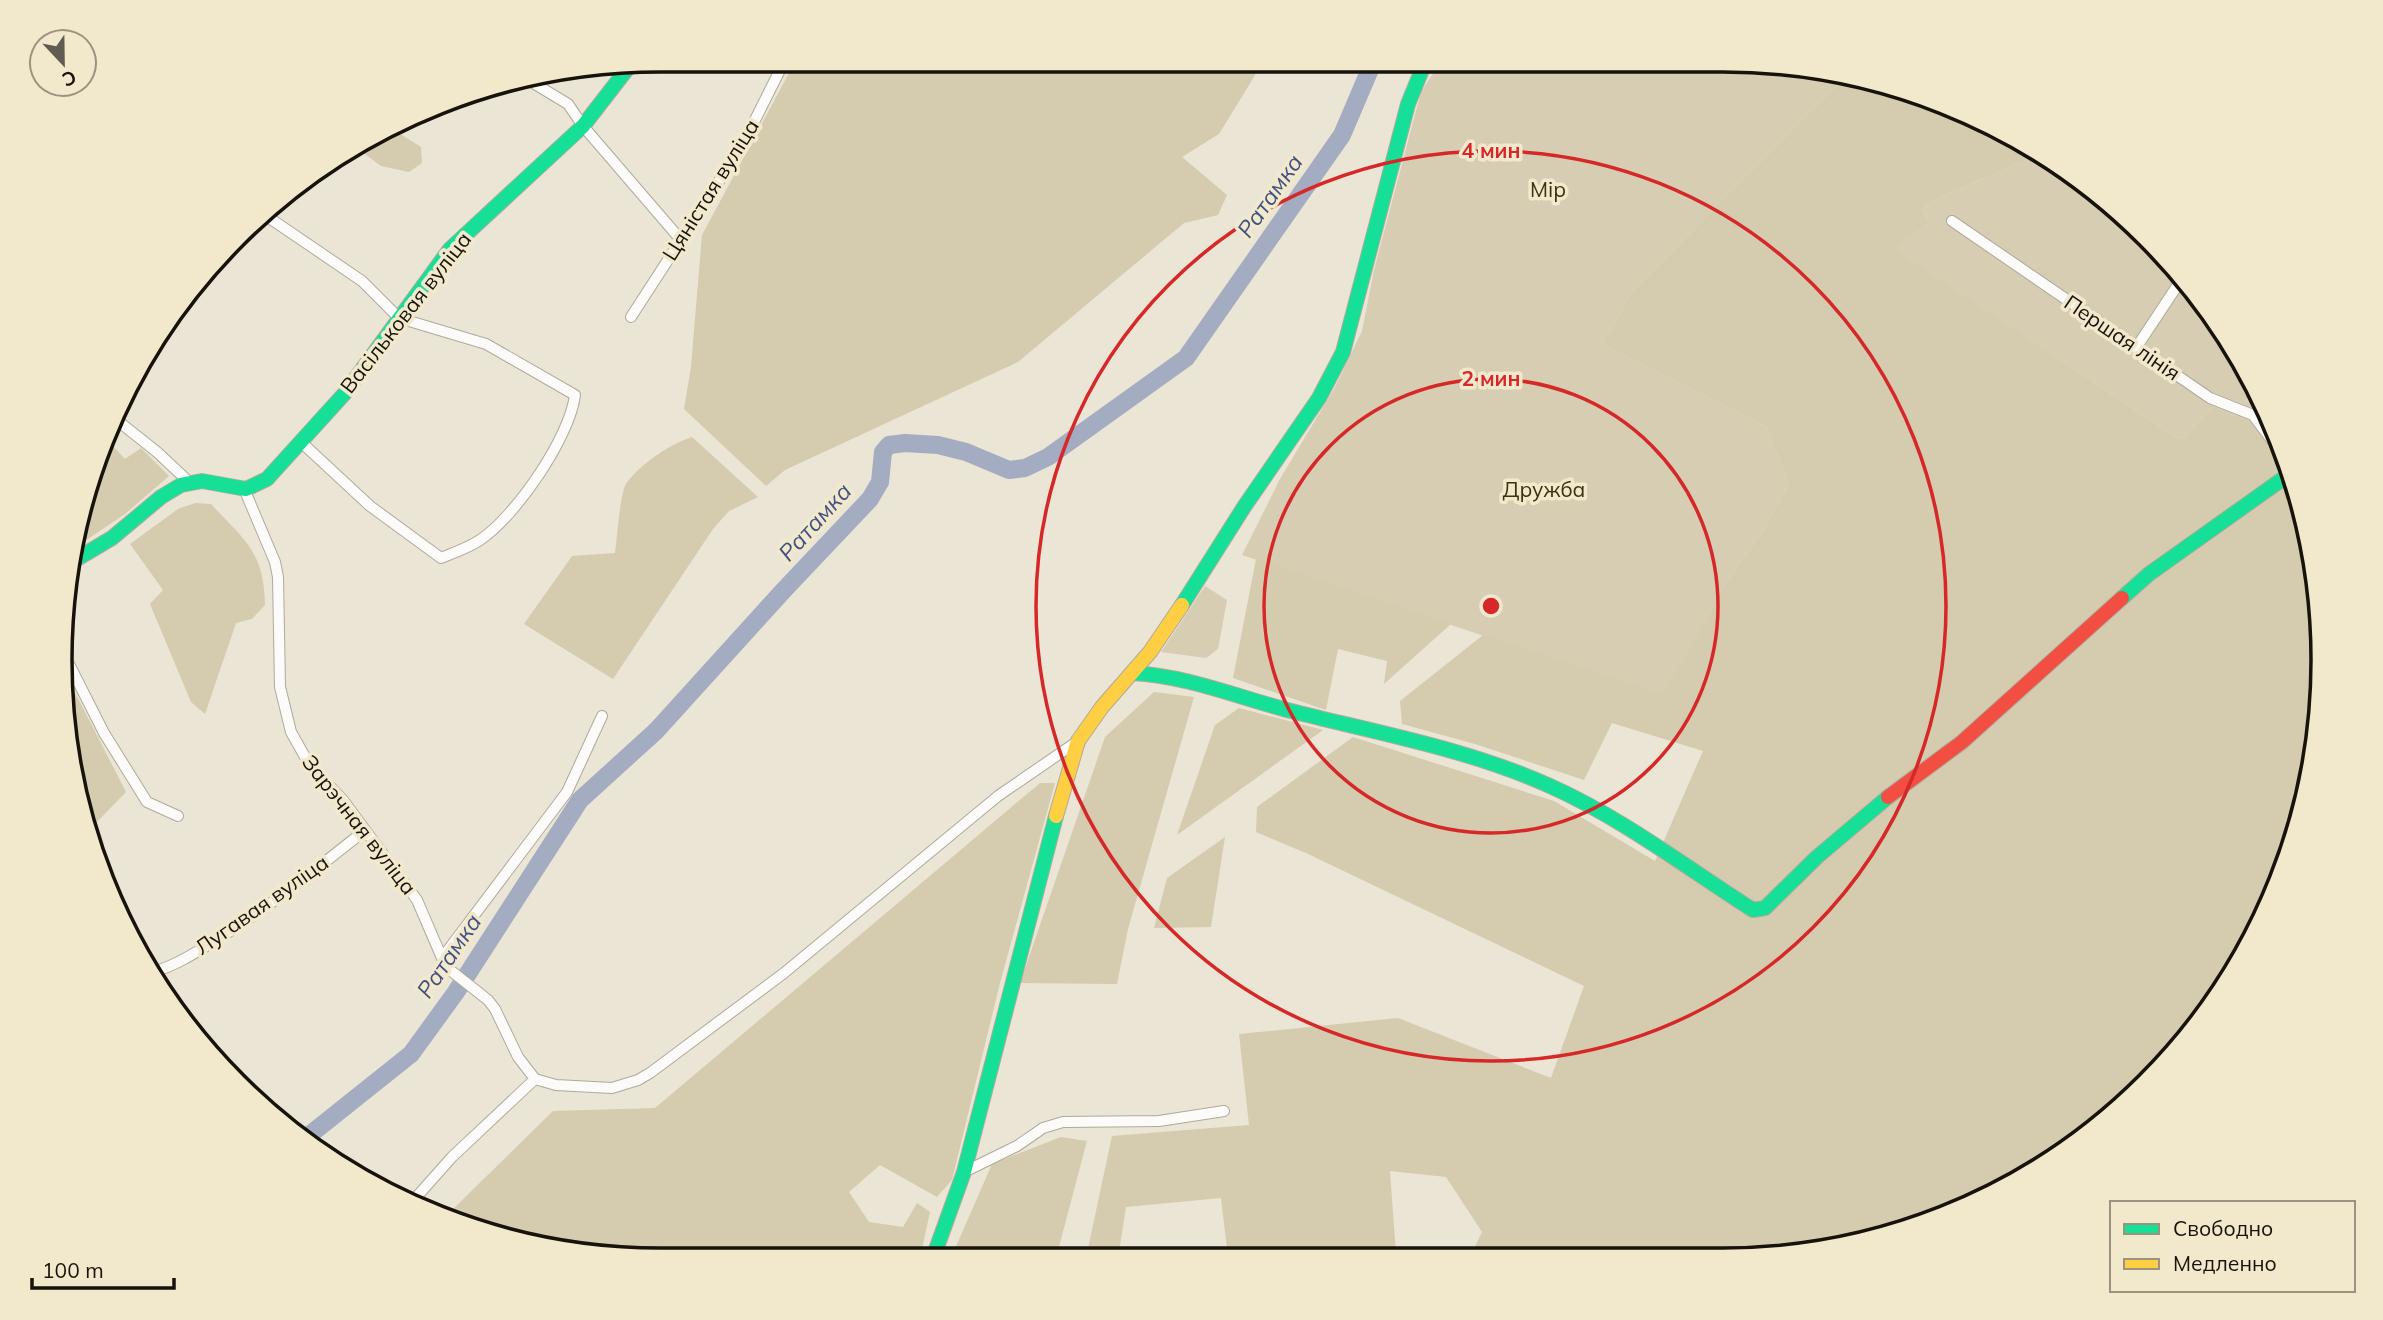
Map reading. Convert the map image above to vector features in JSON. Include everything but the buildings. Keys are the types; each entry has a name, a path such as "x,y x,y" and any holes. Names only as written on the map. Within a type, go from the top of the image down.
{"street":[{"name":"Цяністая вуліца","path":"631,317 743,144 779,72"},
{"path":"937,1248 964,1172 1064,784 1078,741 1102,707 1168,627 1244,507 1330,380 1343,352 1408,104 1421,72"},
{"name":"Васільковая вуліца","path":"240,490 255,488 267,479 345,393 450,249 583,126 624,73"},
{"path":"537,85 568,104 583,126 681,240"},
{"path":"271,219 362,281 399,318 486,344 575,395 573,412 553,454 518,505 480,540 441,558 370,506 301,442"},
{"name":"Першая лінія","path":"1952,221 2210,398 2253,415 2263,428"},
{"path":"2136,348 2177,286"},
{"path":"122,424 189,482"},
{"path":"1132,673 1158,674 1368,732 1456,751 1500,765 1552,786 1633,832 1753,910 1765,908 1817,857 1890,796 1962,743 2057,654 2149,574 2282,479"},
{"path":"81,556 110,540 172,490 189,482 212,482 240,490"},
{"name":"Зарэчная вуліца","path":"240,490 275,562 278,577 280,687 290,732 309,764 343,800 417,900 442,958 450,970 495,1009 518,1057 535,1079"},
{"path":"72,670 104,733 147,802 178,816"},
{"path":"442,958 567,792 602,716"},
{"path":"418,1196 452,1157 535,1079 556,1085 612,1088 638,1080 650,1073 784,973 998,796 1078,741"},
{"name":"Лугавая вуліца","path":"161,970 229,932 295,886 364,831"},
{"path":"964,1172 992,1159 1042,1129 1063,1122 1159,1121 1224,1111"}],"green space":[{"name":"Дружба","path":"1434,72 1761,73 1839,83 1632,291 1603,344 1767,427 1789,484 1763,531 1728,580 1663,696 1242,555 1280,479 1335,387 1362,331 1374,270 1421,92"},
{"path":"2029,158 2081,193 2111,218 2165,272 2212,333 2251,400 2283,481 2212,408 2185,437 2178,439 1891,248 1929,223 1921,209 1943,196"},
{"path":"1205,586 1227,600 1218,649 1206,658 1161,652"}],"shaded area":[{"path":"790,72 1257,72 1219,134 1182,157 1227,195 1218,215 1184,223 1018,362 785,470 766,486 684,409 691,367 702,235"},
{"path":"1839,83 1912,103 1948,117 1983,132 2029,158 1943,196 1921,209 1929,223 1892,248 2178,439 2185,437 2212,408 2251,423 2272,452 2278,467 2276,471 2283,481 2291,508 2300,545 2310,622 2310,698 2306,737 2300,775 2280,849 2251,920 2232,954 2190,1018 2165,1048 2139,1076 2081,1127 2050,1149 1983,1188 1912,1217 1875,1228 1838,1237 1761,1247 1474,1248 1482,1232 1446,1177 1390,1171 1396,1248 1227,1248 1221,1198 1126,1207 1120,1248 1088,1248 1112,1136 1249,1125 1239,1034 1398,1018 1551,1078 1584,986 1306,853 1256,832 1257,807 1353,737 1554,801 1655,861 1703,751 1612,723 1584,780 1475,744 1402,724 1400,701 1483,635 1663,695 1728,580 1763,531 1789,484 1767,427 1603,344 1632,291"},
{"path":"399,133 421,147 422,163 409,172 381,166 363,153"},
{"path":"692,437 758,497 729,511 713,529 613,679 524,624 572,556 615,553 620,506 626,484 656,456 674,444"},
{"path":"113,446 125,459 141,448 169,476 125,514 84,542"},
{"path":"195,503 211,504 250,548 261,572 265,605 252,619 236,623 205,714 191,702 150,604 163,590 130,544 178,509"},
{"path":"1256,559 1451,624 1384,684 1387,661 1338,649 1326,710 1233,678"},
{"path":"73,688 126,792 95,823 83,775"},
{"path":"1154,692 1194,697 1128,929 1117,984 1020,983 1105,737"},
{"path":"1239,708 1323,730 1177,835 1215,725"},
{"path":"1040,783 1055,783 1000,983 952,1180 937,1197 880,1165 849,1192 869,1222 903,1227 917,1203 930,1212 922,1248 622,1247 545,1237 452,1210 553,1111 655,1108"},
{"path":"1225,837 1211,927 1154,928 1167,878"},
{"path":"1061,1137 1087,1141 1059,1248 955,1248 992,1164"}],"waterway":[{"name":"Ратамка","path":"311,1134 411,1054 456,992 580,800 656,731 870,499 880,482 883,452 889,445 938,445 966,452 1009,470 1025,468 1048,457 1186,358 1342,135 1369,72"}],"traffic: fast":[{"path":"1182,605 1244,507 1319,398 1343,352 1408,104 1421,72"},
{"path":"81,556 112,538 161,497 181,485 202,481 246,489 267,479 345,393 450,249 583,126 624,73"},
{"path":"2122,598 2149,574 2282,479"},
{"path":"1132,673 1193,683 1291,711 1455,752 1519,773 1603,813 1753,910 1765,908 1817,857 1888,797"},
{"path":"937,1248 964,1172 1056,816"}],"traffic: slow":[{"path":"1056,816 1078,741 1102,707 1150,652 1182,605"}],"traffic: jam":[{"path":"1888,797 1962,742 2122,598"}],"park label":[{"name":"Мір","path":"1548,190"}]}
